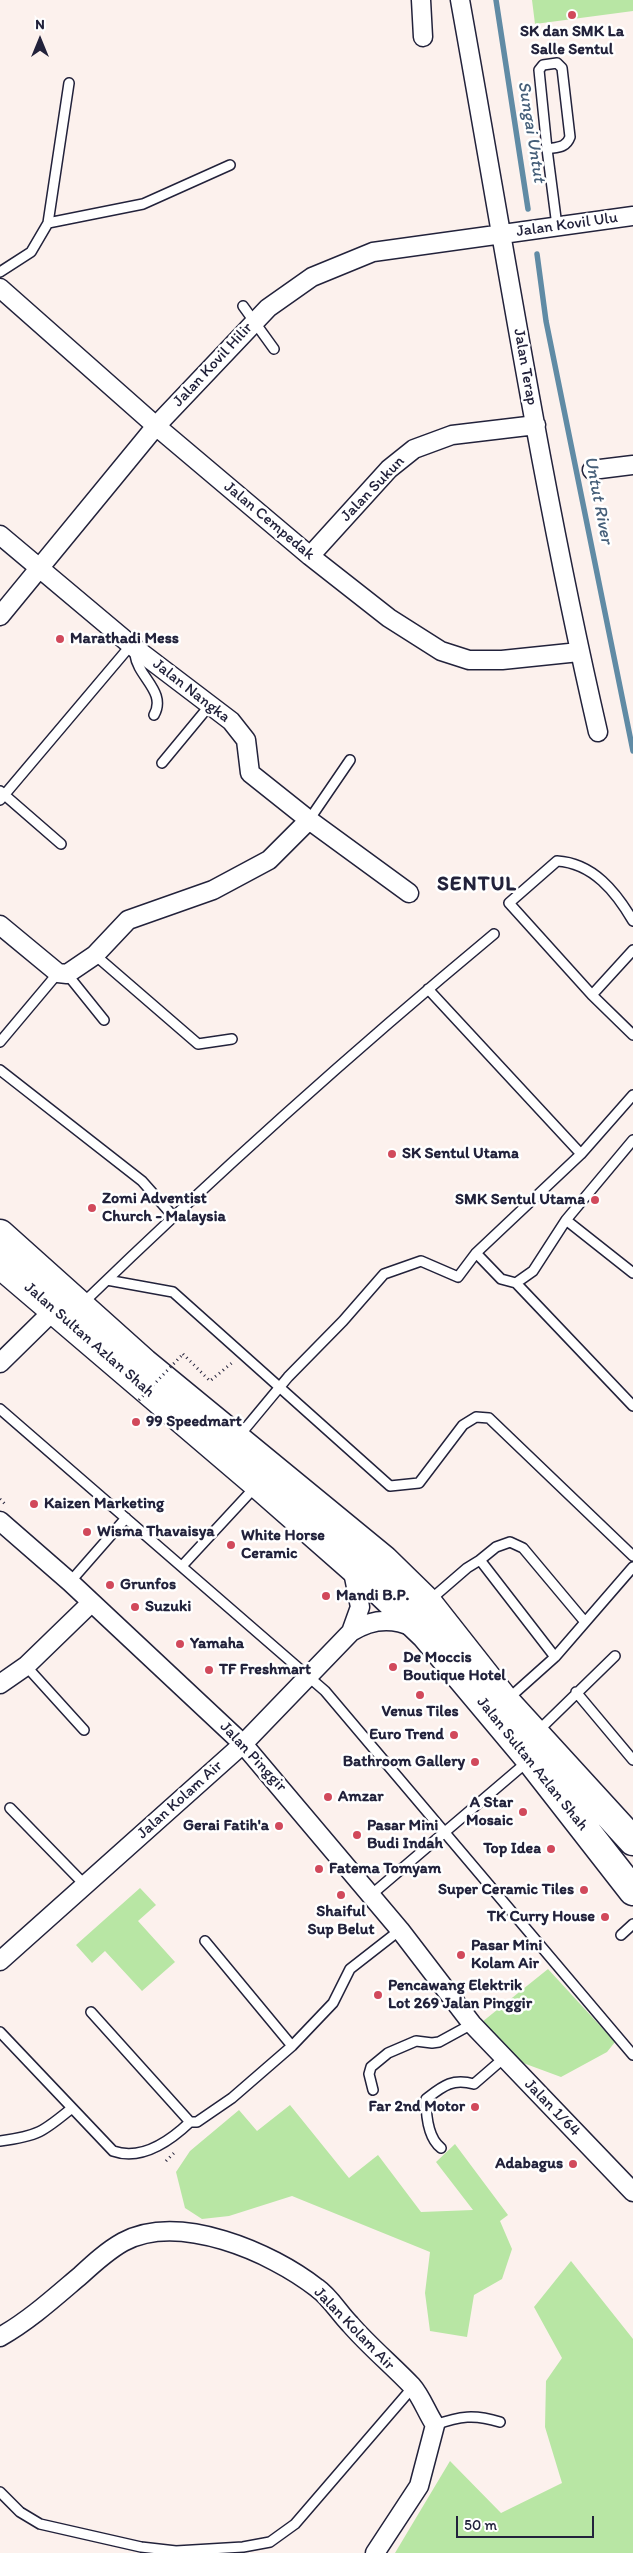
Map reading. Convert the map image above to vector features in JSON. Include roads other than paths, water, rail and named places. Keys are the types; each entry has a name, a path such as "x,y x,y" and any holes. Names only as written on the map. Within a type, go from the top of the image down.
{"main road":[{"name":"Jalan Sultan Azlan Shah","path":"0,1234 68,1307 258,1484 426,1635 532,1747 632,1837"},
{"name":"Jalan Sultan Azlan Shah","path":"0,1264 68,1307 144,1363 384,1560 428,1602 505,1701 532,1747 633,1891"}],"street":[{"path":"422,0 423,37"},
{"name":"Jalan Terap","path":"460,0 536,425 579,652 598,732"},
{"name":"Jalan Kovil Ulu","path":"502,234 633,216"},
{"name":"Jalan Kovil Hilir","path":"0,616 156,426 268,308 312,277 373,252 502,234"},
{"name":"Jalan Cempedak","path":"0,288 156,426 310,556 389,618 441,651 469,660 502,660 579,652"},
{"name":"Jalan Sukun","path":"310,556 389,469 414,448 452,435 536,425"},
{"path":"592,470 633,465"},
{"name":"Jalan Nangka","path":"0,535 39,570 134,647 231,721 246,740 250,773 309,820 409,893"},
{"path":"1,927 62,973 95,955 128,920 213,890 269,860 309,820"},
{"path":"0,1363 68,1307"},
{"name":"Jalan Pinggir","path":"2,1527 70,1582 91,1604 243,1744 372,1894 472,2024"},
{"name":"Jalan Kolam Air","path":"351,1632 360,1606 352,1567"},
{"path":"0,1684 26,1666 91,1604"},
{"name":"Jalan Kolam Air","path":"0,1961 243,1744 351,1632 371,1622 394,1621 426,1635"},
{"name":"Jalan 1/64","path":"472,2024 633,2191"},
{"name":"Jalan Kolam Air","path":"0,2337 43,2307 106,2253 124,2241 145,2235 178,2232 215,2236 248,2248 277,2262 318,2288 382,2360 413,2387 434,2425"},
{"path":"375,2553 419,2486 434,2425"}],"lane":[{"path":"548,149 563,147 568,144 570,137 562,68 557,63 543,66 539,70 548,149 557,226"},
{"path":"0,272 30,252 48,223 69,83"},
{"path":"48,223 142,204 230,165"},
{"path":"243,306 274,349"},
{"path":"134,647 138,665 158,696 159,707 154,715"},
{"path":"62,844 2,795 134,647"},
{"path":"162,763 210,705"},
{"path":"309,820 350,760"},
{"path":"633,921 621,901 592,871 572,862 557,861 509,903 592,995 633,1035"},
{"path":"68,1307 107,1280 174,1216 428,989 494,934"},
{"path":"592,995 633,950"},
{"path":"95,955 198,1044 232,1039"},
{"path":"0,1042 62,973 104,1020"},
{"path":"428,989 581,1154"},
{"path":"0,1070 142,1181 174,1216"},
{"path":"237,1438 279,1387 343,1321 384,1274 421,1261 458,1277 476,1253 581,1154 633,1095"},
{"path":"516,1283 533,1271 566,1220 633,1140"},
{"path":"566,1220 633,1273"},
{"path":"476,1253 501,1280 516,1283 633,1406"},
{"path":"107,1280 172,1292 390,1486 419,1483 463,1425 476,1417 489,1418 633,1556"},
{"path":"0,1409 325,1690 443,1833 633,2055"},
{"path":"182,1566 258,1484"},
{"path":"70,1582 126,1518"},
{"path":"428,1602 467,1568 496,1547 510,1542 523,1548 585,1622"},
{"path":"480,1560 554,1657"},
{"path":"505,1701 554,1657 632,1571"},
{"path":"372,1894 443,1833 532,1747 576,1692 615,1656"},
{"path":"26,1666 84,1730"},
{"path":"576,1692 633,1760"},
{"path":"10,1808 85,1885"},
{"path":"621,1935 633,1924"},
{"path":"0,2032 113,2151 123,2154 156,2147 176,2135 190,2122 197,2122 232,2098 292,2046 333,2003 350,1968 400,1930"},
{"path":"205,1940 292,2046"},
{"path":"91,2012 190,2122"},
{"path":"373,2090 369,2074 371,2067 388,2053 416,2041 432,2044 439,2042 472,2024"},
{"path":"441,2148 435,2144 430,2129 426,2099 446,2084 455,2081 474,2084 504,2058"},
{"path":"0,2142 24,2138 42,2132 72,2108"},
{"path":"0,2492 20,2512 40,2524 141,2547 176,2551 243,2547 270,2542 295,2524 413,2387"},
{"path":"434,2425 451,2420 481,2416 500,2422"}],"waterway":[{"name":"Sungai Untut","path":"496,0 528,209"},
{"name":"Untut River","path":"537,254 546,321 633,751"}],"place":[{"name":"SK dan SMK La Salle Sentul","path":"572,15"},
{"name":"Marathadi Mess","path":"60,639"},
{"name":"SK Sentul Utama","path":"392,1154"},
{"name":"SMK Sentul Utama","path":"595,1200"},
{"name":"Zomi Adventist Church - Malaysia","path":"92,1208"},
{"name":"99 Speedmart","path":"136,1422"},
{"name":"Kaizen Marketing","path":"34,1504"},
{"name":"Wisma Thavaisya","path":"87,1532"},
{"name":"White Horse Ceramic","path":"231,1545"},
{"name":"Grunfos","path":"110,1585"},
{"name":"Mandi B.P.","path":"326,1596"},
{"name":"Suzuki","path":"135,1607"},
{"name":"Yamaha","path":"180,1644"},
{"name":"De Moccis Boutique Hotel","path":"393,1667"},
{"name":"TF Freshmart","path":"209,1670"},
{"name":"Venus Tiles","path":"420,1695"},
{"name":"Euro Trend","path":"454,1735"},
{"name":"Bathroom Gallery","path":"475,1762"},
{"name":"Amzar","path":"328,1797"},
{"name":"A Star Mosaic","path":"523,1812"},
{"name":"Gerai Fatih'a","path":"279,1826"},
{"name":"Pasar Mini Budi Indah","path":"357,1835"},
{"name":"Top Idea","path":"551,1849"},
{"name":"Fatema Tomyam","path":"319,1869"},
{"name":"Super Ceramic Tiles","path":"584,1890"},
{"name":"Shaiful Sup Belut","path":"341,1895"},
{"name":"TK Curry House","path":"605,1917"},
{"name":"Pasar Mini Kolam Air","path":"461,1955"},
{"name":"Pencawang Elektrik Lot 269 Jalan Pinggir","path":"378,1995"},
{"name":"Far 2nd Motor","path":"475,2107"},
{"name":"Adabagus","path":"573,2164"}],"district":[{"name":"SENTUL","path":"477,885"}]}
